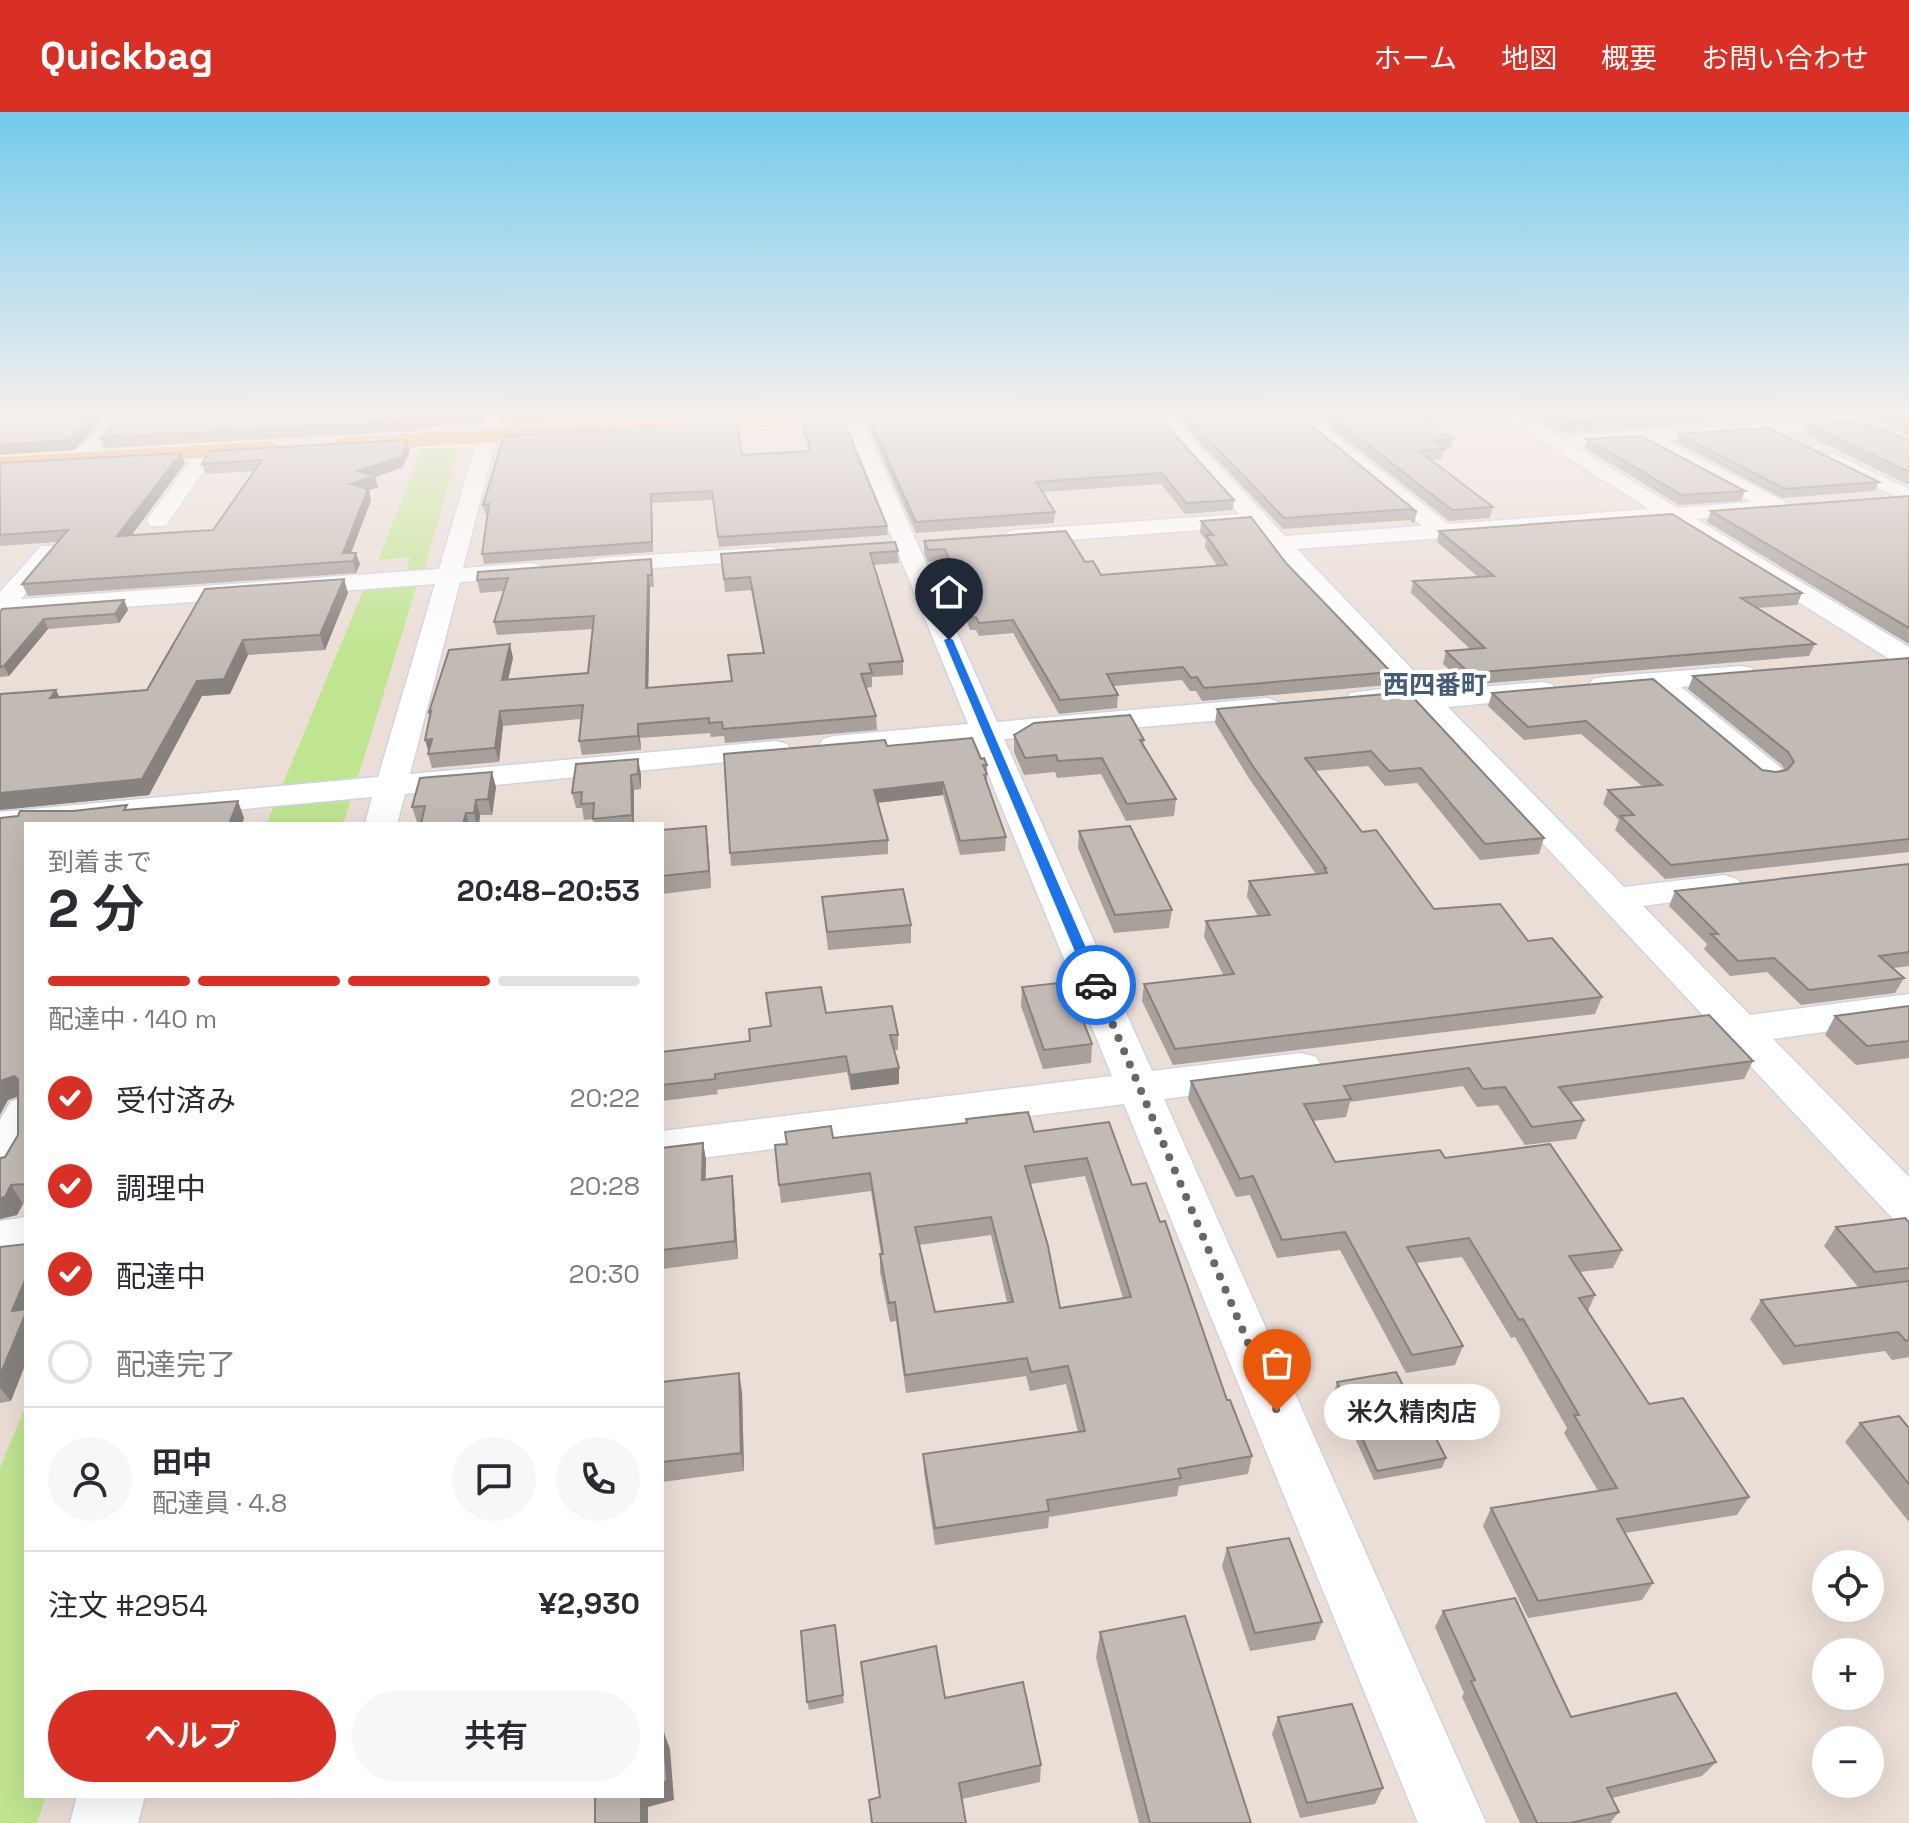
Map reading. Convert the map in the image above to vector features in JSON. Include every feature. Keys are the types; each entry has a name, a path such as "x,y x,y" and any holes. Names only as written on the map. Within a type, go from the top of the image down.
{"street":[{"path":"158,521 178,493"},
{"path":"382,822 471,493"},
{"path":"890,493 916,544 987,732 1452,1823"},
{"path":"1232,493 1909,1206"},
{"path":"1395,493 1441,530"},
{"path":"1638,493 1909,659"},
{"path":"1281,543 1784,506 1757,493"},
{"path":"1871,500 1909,497"},
{"path":"987,539 1256,519"},
{"path":"877,546 916,544"},
{"path":"49,551 0,608 553,569"},
{"path":"583,567 799,552"},
{"path":"1862,663 1909,659"},
{"path":"0,822 393,784 1313,704 1572,688 1767,671"},
{"path":"1656,681 1769,774"},
{"path":"1617,898 1755,882"},
{"path":"1680,1019 1732,1022 1909,1007"},
{"path":"664,1147 1334,1063"},
{"path":"0,1160 24,1116"},
{"path":"0,1240 24,1236"},
{"path":"104,1823 110,1798"}],"green space":[{"path":"405,493 446,493 424,570 407,571 410,557 378,560"},
{"path":"418,581 358,777 282,786 365,586"},
{"path":"351,799 344,822 268,822 274,805"},
{"path":"24,1410 24,1798 45,1798 37,1823 0,1823 0,1468"}],"building":[{"path":"0,493 150,493 117,536 213,530 239,493 366,493 343,553 356,553 353,561 22,584 68,530 0,535"},
{"path":"487,493 674,493 651,494 652,542 482,554 489,504 483,505"},
{"path":"712,493 873,493 887,526 718,537"},
{"path":"903,493 1043,493 1055,512 916,522"},
{"path":"1178,493 1228,493 1234,500 1186,503"},
{"path":"1260,493 1394,493 1417,512 1411,509 1284,518"},
{"path":"1430,493 1474,493 1493,507 1452,510"},
{"path":"1678,493 1716,493 1682,495"},
{"path":"1909,496 1909,628 1711,511"},
{"path":"1672,514 1802,593 1741,598 1815,644 1469,673 1446,651 1485,648 1413,581 1494,576 1439,531"},
{"path":"1251,517 1286,563 1391,672 1204,688 1197,677 1191,678 1183,667 1107,674 1118,695 1060,700 1013,620 979,623 976,617 970,618 945,549 928,550 924,541 1066,531 1085,562 1093,561 1101,575 1227,565 1206,535 1213,535 1201,521"},
{"path":"895,542 898,551 870,553 903,661 869,664 872,673 861,674 876,716 723,729 722,722 709,723 709,718 638,724 638,736 579,741 583,705 500,711 495,748 428,754 432,739 425,740 429,712 449,650 510,644 502,680 588,673 594,616 494,622 508,578 477,580 478,572 651,559 646,688 732,681 728,655 764,653 750,577 724,579 721,554"},
{"path":"344,579 320,635 243,640 224,679 197,681 142,779 0,793 0,694 56,690 50,698 147,690 205,589"},
{"path":"124,600 115,614 44,619 0,667 2,609"},
{"path":"1909,658 1909,839 1671,865 1620,816 1634,815 1608,790 1662,785 1586,721 1528,727 1492,693 1653,679 1762,770 1776,772 1787,770 1794,762 1788,752 1693,676"},
{"path":"1408,692 1544,838 1485,844 1421,768 1389,771 1371,751 1305,758 1362,832 1376,830 1434,909 1500,904 1528,941 1552,938 1602,997 1175,1049 1144,984 1234,974 1206,921 1270,915 1249,881 1327,873 1217,709"},
{"path":"1130,715 1144,740 1140,740 1176,799 1127,804 1102,758 1058,761 1056,755 1025,758 1014,735 1034,723"},
{"path":"972,738 987,765 983,765 987,774 984,775 1006,837 960,841 943,782 874,790 888,840 730,853 724,754 885,740 887,746"},
{"path":"638,759 638,774 631,775 632,815 593,819 594,803 581,804 582,792 572,793 576,764"},
{"path":"492,772 488,799 476,800 474,813 466,813 464,822 421,822 425,806 412,807 420,778"},
{"path":"238,801 230,822 24,822 24,1184 11,1185 5,1197 0,1198 0,1158 5,1157 18,1135 18,1079 14,1076 0,1081 0,818 18,816 20,811 73,811 127,805 124,810"},
{"path":"706,826 709,871 664,876 664,830"},
{"path":"1130,826 1172,910 1115,915 1079,831"},
{"path":"1909,864 1909,952 1879,956 1904,978 1809,990 1774,958 1738,961 1711,934 1718,934 1675,891"},
{"path":"903,889 911,925 827,932 822,897"},
{"path":"1068,982 1092,1044 1044,1050 1022,987"},
{"path":"821,987 826,1013 892,1006 898,1035 890,1035 899,1068 850,1075 846,1056 715,1074 715,1079 664,1085 664,1052 750,1041 749,1029 771,1026 766,993"},
{"path":"1909,1006 1909,1041 1867,1046 1835,1016"},
{"path":"1709,1015 1753,1061 1559,1087 1584,1120 1532,1127 1505,1087 1483,1089 1469,1068 1344,1086 1351,1099 1304,1104 1335,1162 1440,1150 1445,1158 1550,1144 1622,1250 1569,1256 1595,1295 1579,1298 1649,1404 1683,1398 1749,1497 1617,1519 1653,1583 1538,1601 1491,1508 1617,1488 1523,1319 1519,1320 1469,1238 1407,1247 1463,1346 1412,1355 1345,1232 1282,1240 1253,1176 1240,1179 1191,1081"},
{"path":"1028,1112 1034,1132 1109,1122 1132,1185 1146,1183 1160,1222 1165,1221 1227,1400 1230,1400 1252,1456 1178,1469 1181,1478 1047,1500 1049,1511 935,1528 923,1454 1085,1431 1068,1366 1031,1372 1027,1358 905,1375 895,1302 889,1303 880,1254 883,1254 870,1173 779,1185 775,1145 787,1144 785,1132 831,1126 833,1138 967,1123 966,1119","holes":["1087,1158 1131,1297 1060,1308 1048,1246 1025,1166","991,1217 1013,1302 935,1312 915,1227"]},
{"path":"703,1143 702,1180 732,1176 735,1241 664,1250 664,1148"},
{"path":"1905,1218 1909,1222 1909,1268 1875,1272 1836,1227"},
{"path":"24,1244 24,1283 12,1311 24,1309 24,1318 0,1375 0,1247"},
{"path":"1909,1281 1909,1340 1906,1341 1898,1332 1795,1346 1761,1300"},
{"path":"1396,1372 1425,1428 1430,1427 1446,1458 1377,1471 1337,1382"},
{"path":"739,1373 741,1453 664,1462 664,1382"},
{"path":"1899,1416 1909,1428 1909,1484 1860,1423"},
{"path":"1289,1538 1322,1622 1255,1633 1227,1548"},
{"path":"1515,1598 1571,1717 1676,1693 1716,1762 1607,1788 1619,1812 1570,1823 1537,1823 1471,1681 1475,1680 1443,1611"},
{"path":"1185,1616 1251,1823 1150,1823 1100,1632"},
{"path":"835,1625 843,1695 807,1702 801,1631"},
{"path":"936,1646 945,1698 1023,1682 1041,1765 959,1783 966,1823 872,1823 869,1800 880,1797 861,1662"},
{"path":"1352,1704 1383,1788 1307,1803 1278,1717"},
{"path":"664,1743 667,1781 664,1782"},
{"path":"595,1798 641,1798 641,1823 595,1823"}],"way so far":[{"path":"1096,985 1277,1411"}],"place":[{"name":"米久精肉店","path":"1277,1411"}],"district":[{"name":"西四番町","path":"1435,685"}],"route":[{"path":"949,640 1096,985"}]}
